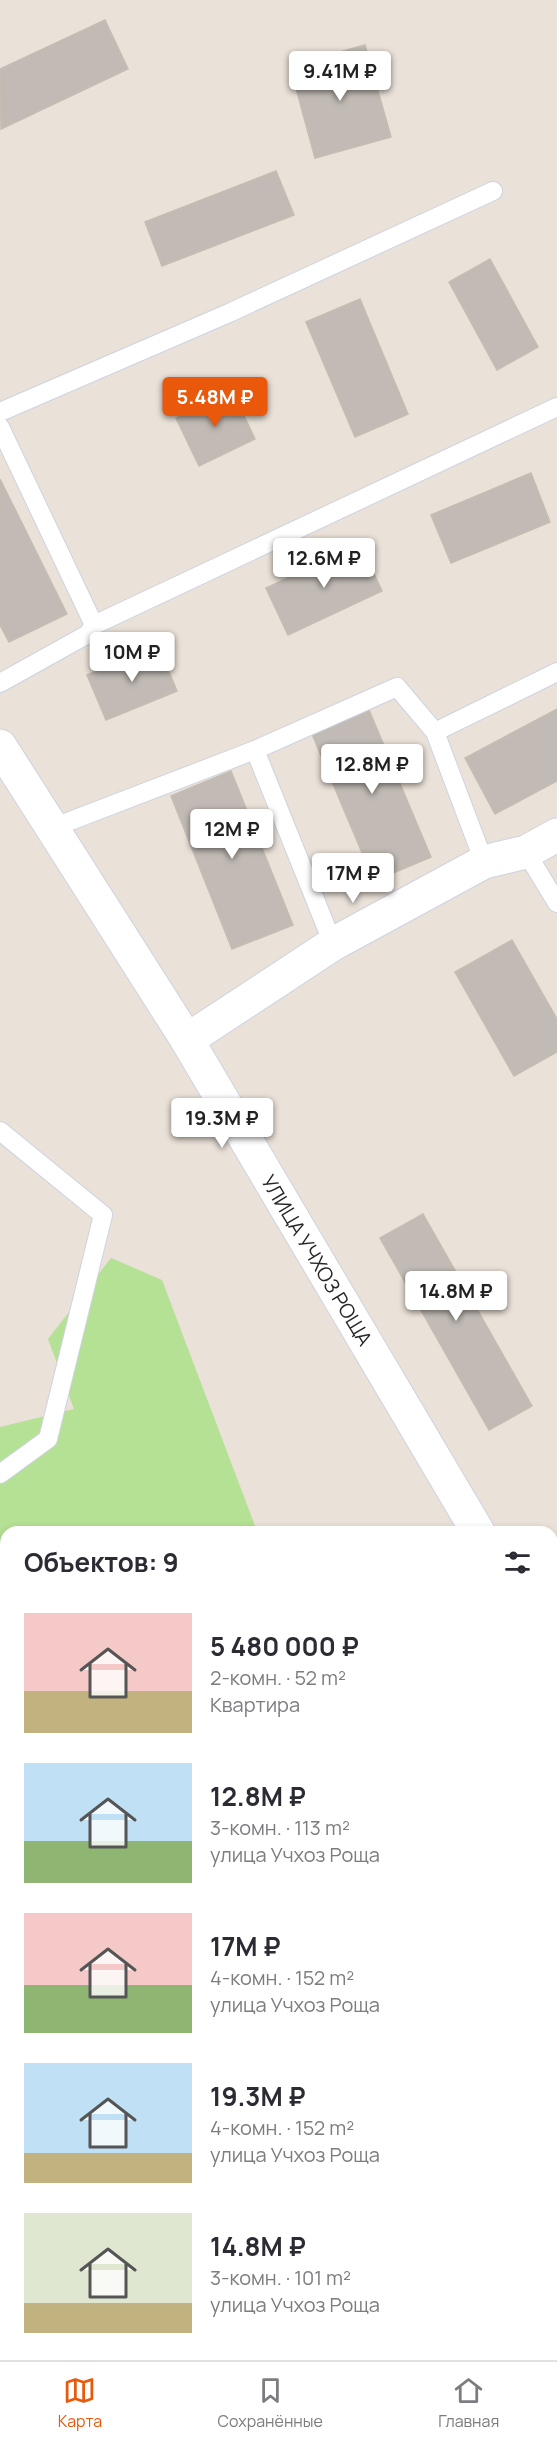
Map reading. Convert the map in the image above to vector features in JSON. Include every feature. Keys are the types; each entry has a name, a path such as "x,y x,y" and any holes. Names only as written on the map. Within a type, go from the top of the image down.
{"street":[{"name":"УЛИЦА УЧХОЗ РОЩА","path":"0,746 187,1040 474,1526"},
{"path":"187,1040 333,944 484,862 526,852 557,835"}],"lane":[{"path":"0,412 229,313 493,191"},
{"path":"0,683 88,634 94,625 557,406"},
{"path":"0,427 94,625"},
{"path":"435,732 557,672"},
{"path":"52,828 255,750 397,687 435,732 484,862"},
{"path":"255,750 333,944"},
{"path":"526,852 557,903"},
{"path":"0,1131 103,1215 48,1439 0,1474"}],"green space":[{"path":"111,1258 162,1280 255,1526 0,1526 0,1427 74,1409 48,1339"}],"building":[{"path":"105,20 128,69 1,129 0,69"},
{"path":"365,45 391,137 315,158 290,66"},
{"path":"276,171 294,215 162,266 145,222"},
{"path":"490,259 538,347 497,370 449,282"},
{"path":"360,299 408,414 355,437 306,322"},
{"path":"232,391 255,439 199,466 176,418"},
{"path":"531,473 550,522 451,563 431,515"},
{"path":"0,479 67,614 9,642 0,625"},
{"path":"360,544 382,591 288,635 266,588"},
{"path":"158,645 177,691 106,720 87,675"},
{"path":"557,709 557,781 495,814 465,758"},
{"path":"369,710 431,857 374,881 312,734"},
{"path":"231,771 293,925 232,949 171,796"},
{"path":"512,940 557,1019 557,1052 514,1076 455,972"},
{"path":"423,1214 532,1406 489,1430 380,1238"}]}
